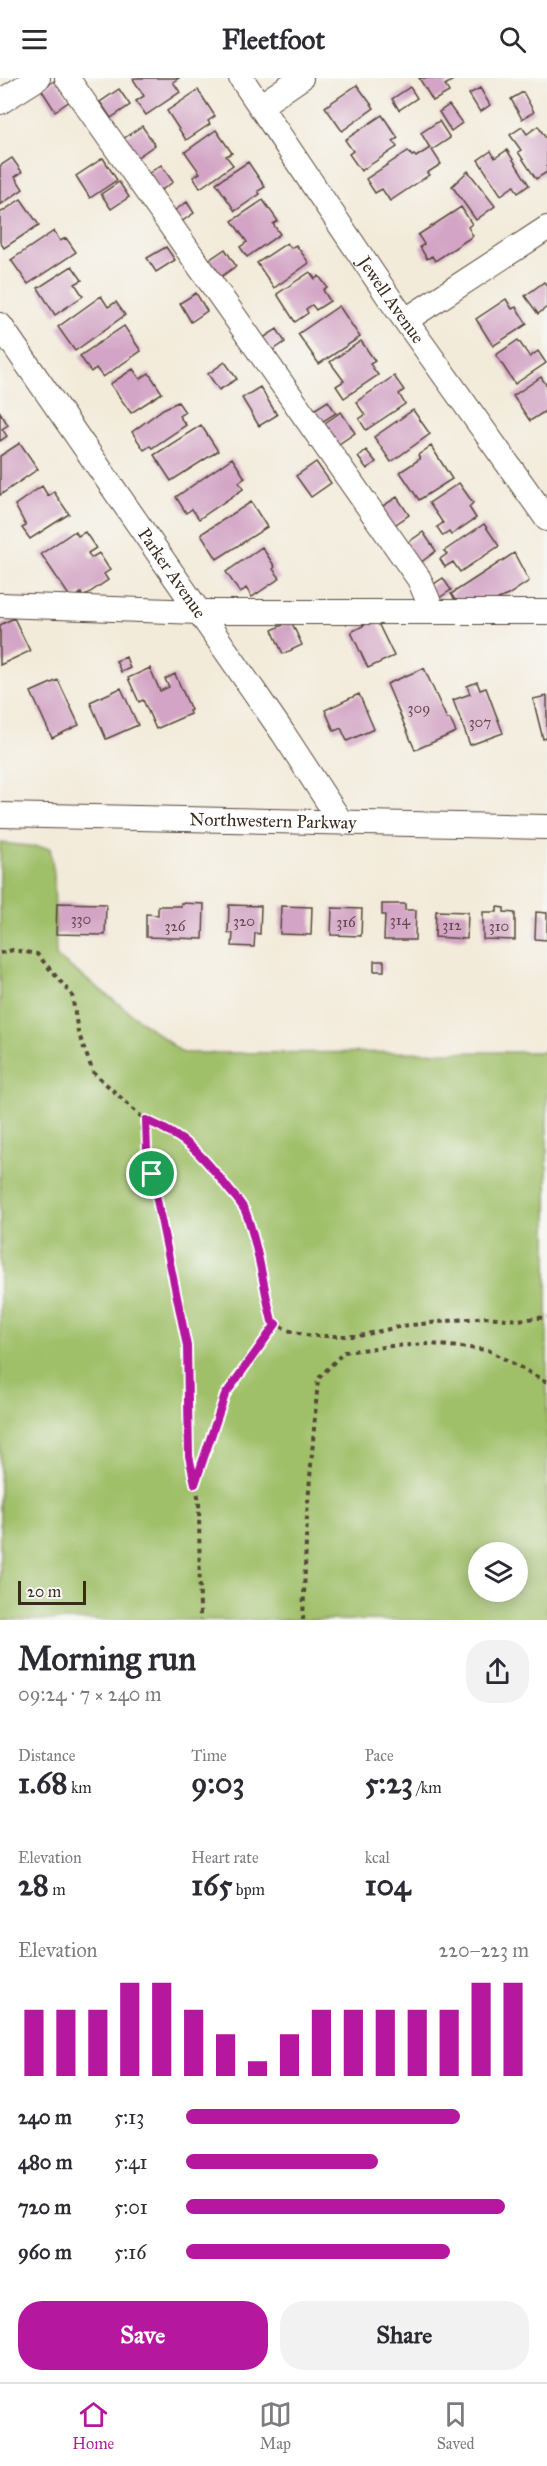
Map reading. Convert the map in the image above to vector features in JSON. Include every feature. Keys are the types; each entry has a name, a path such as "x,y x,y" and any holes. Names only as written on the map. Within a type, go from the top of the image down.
{"street":[{"path":"0,102 38,78"},
{"path":"67,78 419,579 433,612"},
{"name":"Jewell Avenue","path":"241,78 406,320 546,514"},
{"path":"260,106 301,78"},
{"path":"406,320 547,228"},
{"name":"Parker Avenue","path":"0,325 341,822"},
{"path":"0,605 199,612 547,612"},
{"name":"Northwestern Parkway","path":"0,815 547,827"}],"path":[{"path":"0,953 13,950 37,954 72,994 78,1032 93,1072 146,1120 173,1132 193,1148 209,1163 244,1210 252,1229 272,1321 276,1324 287,1330 311,1336 359,1336 402,1326 486,1317 518,1320 547,1317"},
{"path":"146,1120 147,1151 187,1346 189,1456 199,1501 200,1620"},
{"path":"195,1484 225,1395 276,1324"},
{"path":"303,1620 307,1515 318,1379 344,1352 431,1344 488,1350 547,1382"}],"green space":[{"path":"0,843 50,848 54,874 56,956 183,1053 547,1052 547,1620 0,1620"}],"building":[{"path":"179,78 173,82 180,92 146,115 136,101 144,96 133,79"},
{"path":"419,78 452,78 453,80 445,85 449,92 433,101"},
{"path":"56,80 70,101 55,111 41,89"},
{"path":"357,85 374,108 342,131 325,107"},
{"path":"410,87 417,98 399,110 392,99"},
{"path":"480,88 490,105 480,112 469,94"},
{"path":"119,89 130,105 111,118 100,102"},
{"path":"198,90 215,116 208,121 210,124 186,140 167,111"},
{"path":"523,92 534,112 522,119 511,99"},
{"path":"449,105 462,123 451,131 439,112"},
{"path":"382,115 398,138 393,141 397,147 361,171 349,154 353,151 345,140"},
{"path":"439,121 450,138 432,150 441,164 427,173 429,175 390,201 382,189 375,193 366,179 408,151 416,157 430,148 421,133"},
{"path":"142,126 155,145 136,158 123,139"},
{"path":"538,126 547,140 547,172 536,179 518,152 521,150 510,135 522,127 527,134"},
{"path":"216,130 232,153 226,156 233,165 200,188 193,177 200,173 185,152"},
{"path":"507,150 529,185 518,193 514,186 501,195 478,160 491,151 495,158"},
{"path":"12,158 22,172 15,177 23,189 0,205 0,166"},
{"path":"103,158 117,180 90,198 76,176"},
{"path":"248,162 265,187 258,191 260,194 235,211 216,183"},
{"path":"161,165 173,182 157,193 145,176"},
{"path":"468,171 495,206 476,220 452,186"},
{"path":"119,182 129,197 111,209 101,194"},
{"path":"21,199 39,225 4,248 0,242 0,213"},
{"path":"263,200 278,221 273,224 280,234 247,257 240,247 247,242 232,221"},
{"path":"187,202 194,213 178,224 171,213"},
{"path":"461,207 472,224 468,227 473,236 435,261 432,256 427,259 420,247 424,244 418,235"},
{"path":"54,231 60,241 66,238 76,252 28,284 11,260"},
{"path":"287,243 291,248 296,245 309,263 274,288 257,263"},
{"path":"166,247 175,260 156,272 147,258"},
{"path":"225,249 236,266 218,279 206,262"},
{"path":"72,266 82,280 75,284 83,296 55,315 38,288"},
{"path":"310,272 315,279 319,276 327,287 323,290 330,301 316,310 312,305 306,309 308,313 295,322 277,294"},
{"path":"544,282 547,286 547,307 538,314 525,296"},
{"path":"196,293 207,311 191,322 180,303"},
{"path":"101,296 108,307 116,302 125,315 75,351 58,327"},
{"path":"506,299 512,309 516,307 527,324 493,346 476,319"},
{"path":"339,306 360,337 319,364 298,334"},
{"path":"124,326 141,351 103,377 96,368 91,372 80,356"},
{"path":"277,329 285,342 269,353 260,340"},
{"path":"518,340 530,357 538,351 546,363 515,384 496,355"},
{"path":"361,341 375,361 370,364 378,375 344,398 336,386 344,381 330,362"},
{"path":"225,362 237,379 219,390 208,374"},
{"path":"133,369 140,379 149,373 162,393 131,413 110,384"},
{"path":"394,376 404,390 399,394 405,404 366,430 359,419 365,415 356,402"},
{"path":"541,377 547,386 547,410 530,421 513,396"},
{"path":"260,387 277,415 259,426 242,398"},
{"path":"328,401 336,413 320,423 312,411"},
{"path":"178,402 185,412 179,416 186,425 152,448 150,446 144,450 132,432 163,409"},
{"path":"413,410 430,434 391,462 374,437"},
{"path":"0,412 8,425 2,429 7,436 0,441"},
{"path":"341,412 355,433 336,446 322,425"},
{"path":"201,425 218,451 171,481 154,455"},
{"path":"20,443 38,469 0,495 0,456"},
{"path":"431,446 452,479 419,500 400,472 420,459 418,455"},
{"path":"366,450 376,462 367,469 358,457"},
{"path":"232,458 245,478 239,482 243,489 199,519 192,509 186,513 176,497"},
{"path":"316,462 331,483 311,497 296,476"},
{"path":"459,483 473,503 469,507 476,518 451,535 449,532 443,536 437,527 443,523 429,503"},
{"path":"42,486 48,496 54,492 69,514 30,539 22,528 26,526 15,505"},
{"path":"397,497 409,515 390,528 378,509"},
{"path":"251,502 267,527 217,559 201,534"},
{"path":"484,524 499,546 460,572 453,562 445,567 440,559 447,554 444,551"},
{"path":"75,531 78,536 85,532 96,548 88,553 91,558 99,553 110,570 104,574 108,580 83,597 81,593 72,600 41,554"},
{"path":"423,532 436,551 416,566 403,546"},
{"path":"262,547 280,578 252,597 246,588 240,593 226,572"},
{"path":"514,553 529,581 508,595 486,604 458,604 451,594"},
{"path":"443,578 451,590 436,600 428,588"},
{"path":"14,618 30,651 0,665 0,625"},
{"path":"376,619 394,656 368,668 351,632"},
{"path":"291,621 302,645 283,654 272,630"},
{"path":"126,657 130,668 121,672 116,661"},
{"path":"150,668 160,691 169,687 165,679 175,674 191,710 190,714 156,729 143,700 139,702 128,678"},
{"path":"424,668 447,719 450,719 456,732 415,750 387,684"},
{"path":"58,680 79,725 52,738 31,692"},
{"path":"477,682 480,690 486,688 503,733 470,745 453,700 470,694 467,686"},
{"path":"121,688 138,725 106,739 90,702"},
{"path":"359,694 374,729 347,741 341,728 334,731 325,710"},
{"path":"547,696 547,738 543,739 533,699"},
{"path":"57,903 106,904 105,935 56,934"},
{"path":"181,903 204,904 203,939 146,937 146,914 158,915 158,906 181,906"},
{"path":"382,904 405,904 405,910 416,910 415,940 384,940 385,915 382,915"},
{"path":"229,905 261,906 260,934 255,933 254,947 232,946 233,933 228,933"},
{"path":"281,906 312,907 311,935 280,934"},
{"path":"497,907 504,908 504,912 515,913 515,940 483,939 483,912 497,912"},
{"path":"332,908 362,909 361,936 331,935"},
{"path":"436,911 468,912 467,939 435,937"},
{"path":"536,912 547,913 547,940 535,939"},
{"path":"374,961 384,961 384,971 374,971"}],"route":[{"path":"146,1120 173,1132 193,1148 209,1163 244,1210 252,1229 272,1321 276,1324 225,1395 195,1484 189,1456 187,1346 152,1174 147,1151 146,1120"}]}
